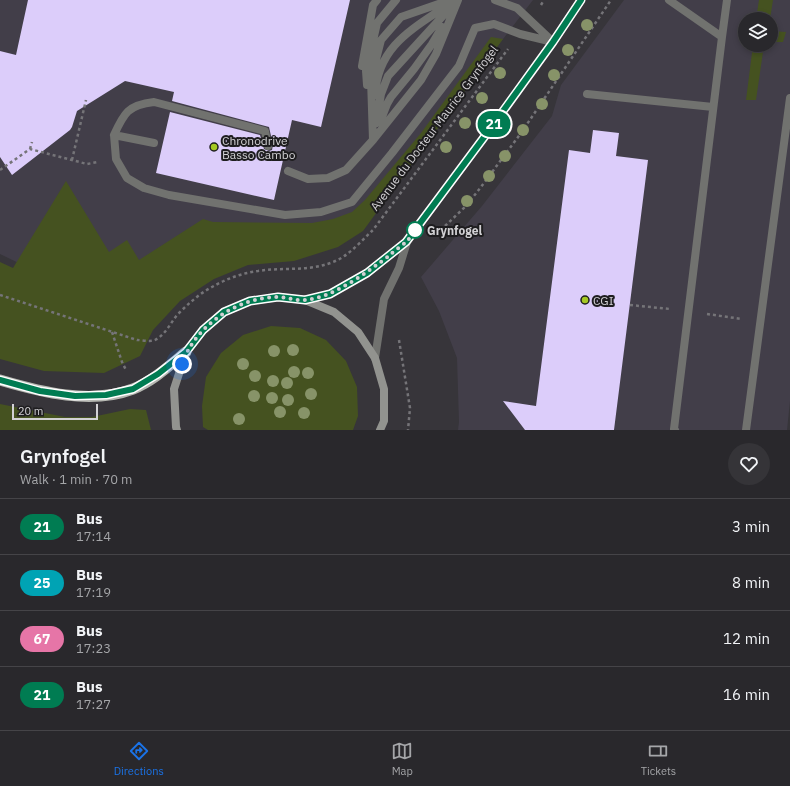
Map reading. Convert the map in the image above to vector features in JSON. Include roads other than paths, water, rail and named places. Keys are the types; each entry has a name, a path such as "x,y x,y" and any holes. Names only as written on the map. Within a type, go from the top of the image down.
{"highway":[{"path":"0,380 40,391 75,396 106,395 133,389 158,374 186,352"}],"main road":[{"path":"177,430 174,389 186,352 203,330 224,312 250,301 278,297 305,300 334,312 358,332 375,358 384,389 384,421 380,430"}],"street":[{"path":"373,140 362,65 373,5 377,0"},
{"path":"373,140 366,71 377,23 396,0"},
{"path":"373,140 371,79 381,40 401,17 450,0"},
{"path":"373,140 381,94 388,76 457,0"},
{"path":"373,140 387,104 432,44 457,0"},
{"path":"373,140 376,87 385,57 405,34 457,0"},
{"path":"288,171 308,179 328,178 346,170 373,140 421,80 436,54 457,0"},
{"path":"495,0 517,8 553,42"},
{"path":"305,300 330,294 367,273 406,242 553,42 581,0"},
{"path":"669,0 722,37"},
{"path":"675,430 727,0"},
{"path":"268,146 265,131 154,102 140,104 123,116 114,135 116,159 126,178 144,188 169,195 286,215 321,212 352,202 459,66 475,28 494,24 520,34 553,42"},
{"path":"587,94 713,107"},
{"path":"746,430 790,98"},
{"path":"114,135 154,143"},
{"path":"375,358 384,299 399,268 406,242"}],"place":[{"name":"Chronodrive Basso Cambo","path":"214,147"},
{"name":"Grynfogel","path":"415,230"},
{"name":"CGI","path":"585,300"}]}
